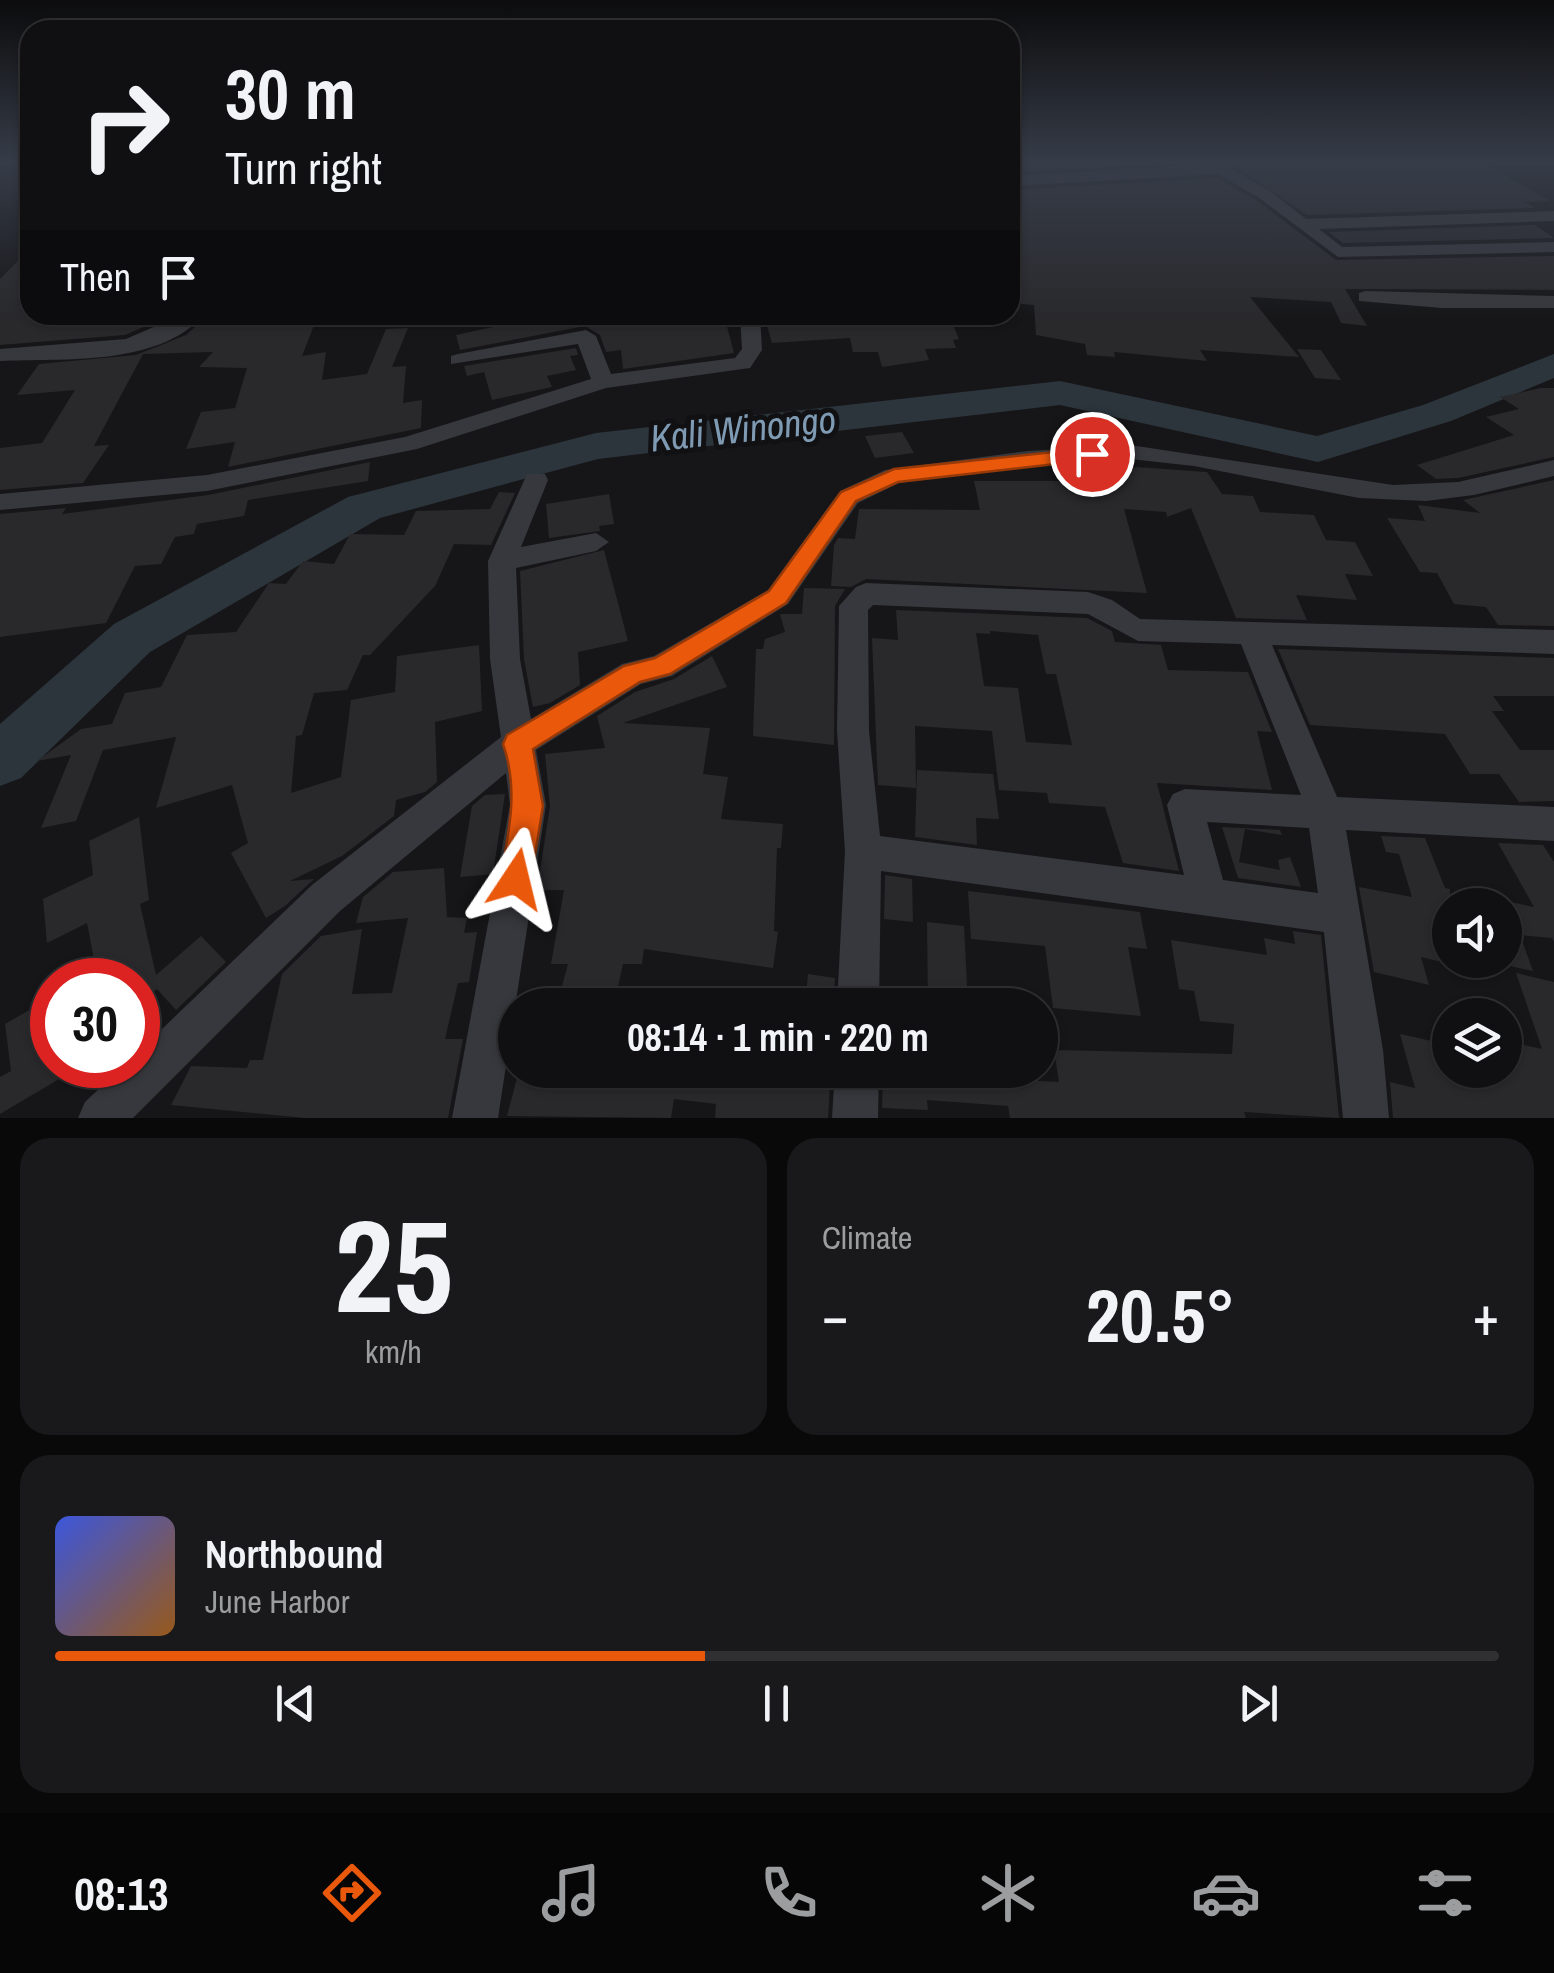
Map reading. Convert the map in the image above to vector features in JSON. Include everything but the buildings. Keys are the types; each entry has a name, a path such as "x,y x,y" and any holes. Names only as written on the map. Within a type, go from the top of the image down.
{"street":[{"path":"1290,214 1338,252 1554,247"},
{"path":"1305,224 1554,216"},
{"path":"1366,296 1550,305"},
{"path":"0,355 144,343 167,336 181,325"},
{"path":"0,502 173,489 387,448 603,382 745,362 752,350 751,325"},
{"path":"458,360 588,336 603,382"},
{"path":"101,1118 326,898 634,673 661,667 778,597 843,502 880,480 1072,456 1143,453 1323,484 1423,494 1554,468"},
{"path":"475,1118 528,806 505,659 502,561 509,536 536,480"},
{"path":"502,561 596,542"},
{"path":"859,988 863,851 853,731 853,606 860,598 873,593 1088,603 1110,610 1126,626 1138,630 1554,642"},
{"path":"1253,636 1325,811 1362,1050 1366,1118"},
{"path":"1209,898 1185,805 1554,824"},
{"path":"863,851 1340,915"},
{"path":"855,1118 856,1088"}],"waterway":[{"name":"Kali Winongo","path":"0,760 132,638 364,507 596,446 1060,393 1318,449 1437,413 1554,365"}],"route":[{"path":"516,879 528,806 525,766 517,744 634,673 661,667 778,597 849,496 866,485 894,476 1092,454"}]}
